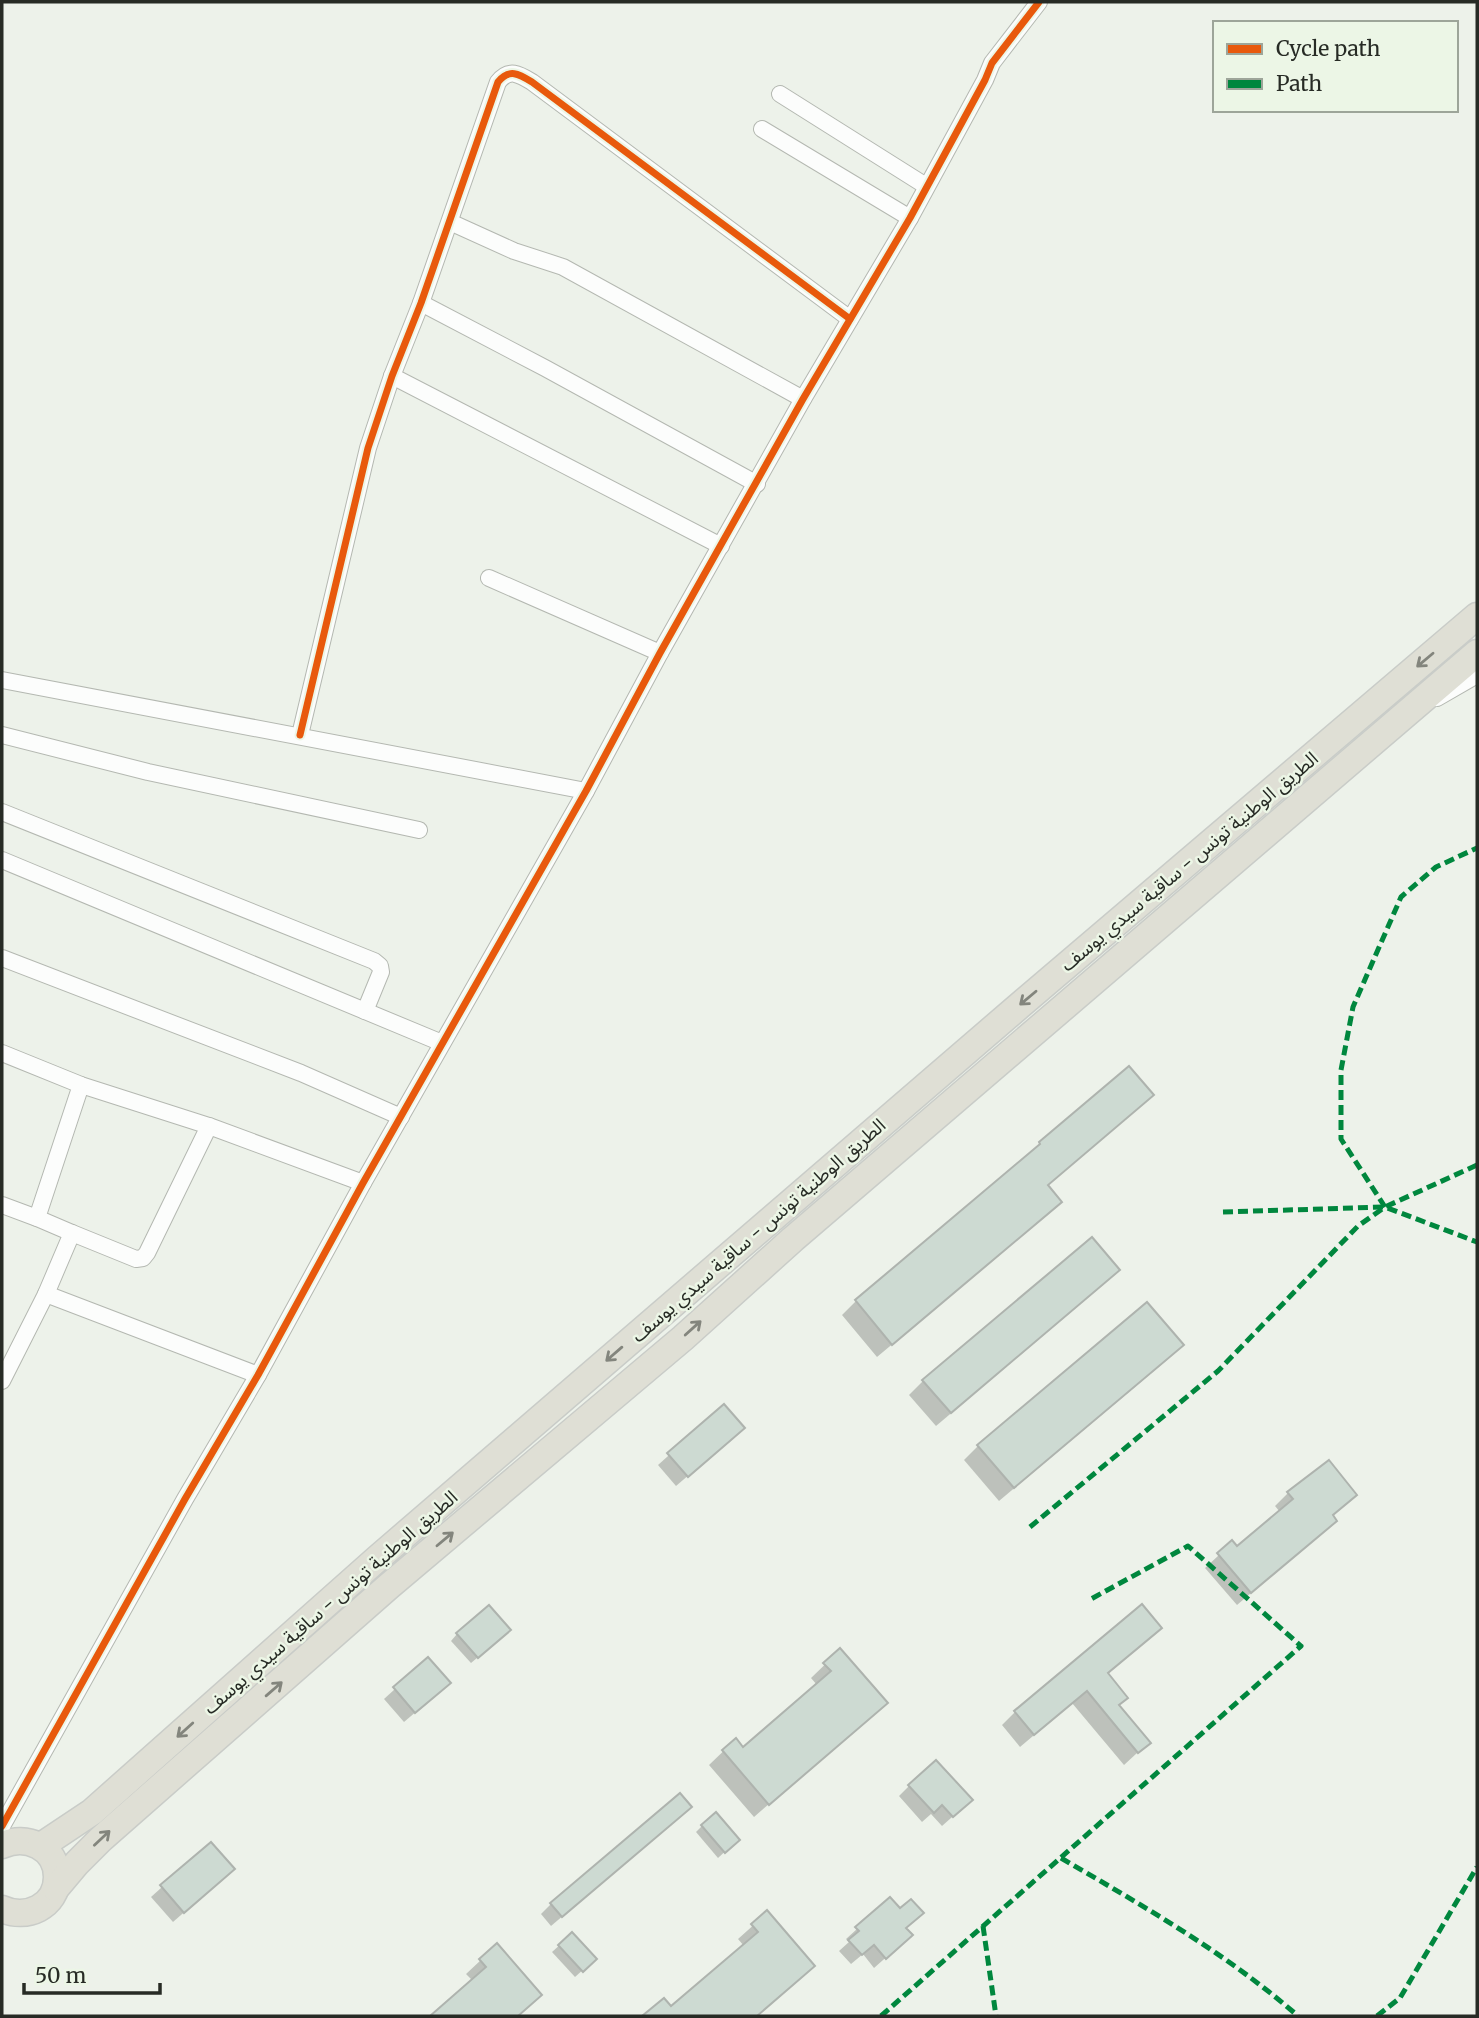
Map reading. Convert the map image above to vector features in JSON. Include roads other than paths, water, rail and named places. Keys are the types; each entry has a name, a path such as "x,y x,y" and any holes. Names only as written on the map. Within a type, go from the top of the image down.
{"main road":[{"name":"الطريق الوطنية تونس - ساقية سيدي يوسف","path":"10,1829 92,1812 419,1522 1477,616"},
{"name":"الطريق الوطنية تونس - ساقية سيدي يوسف","path":"15,1911 45,1904 76,1863 101,1839 389,1586 683,1338 814,1221 1477,653"},
{"path":"10,1829 50,1854 57,1876 56,1888"},
{"path":"2,1932 15,1911"}],"street":[{"path":"10,1829 185,1499 258,1375 363,1182 586,790 803,399 910,218 992,63 1039,2"},
{"path":"300,735 365,462 392,376 502,76 511,72 519,74 850,318"},
{"path":"780,94 926,186"},
{"path":"762,129 910,218"},
{"path":"450,222 514,251 563,267 803,399"},
{"path":"421,303 757,484"},
{"path":"392,376 721,546"},
{"path":"489,578 660,653"},
{"path":"1412,709 1457,688 1477,675"},
{"path":"2,680 586,790"},
{"path":"2,735 148,772 419,830"},
{"path":"2,812 374,961 380,966 381,972 365,1011"},
{"path":"2,860 442,1043"},
{"path":"2,958 301,1073 401,1117"},
{"path":"2,1053 81,1084 209,1126 363,1182"},
{"path":"37,1218 81,1084"},
{"path":"2,1205 136,1259 143,1258 209,1126"},
{"path":"2,1381 46,1294 72,1233"},
{"path":"46,1294 258,1375"}]}
